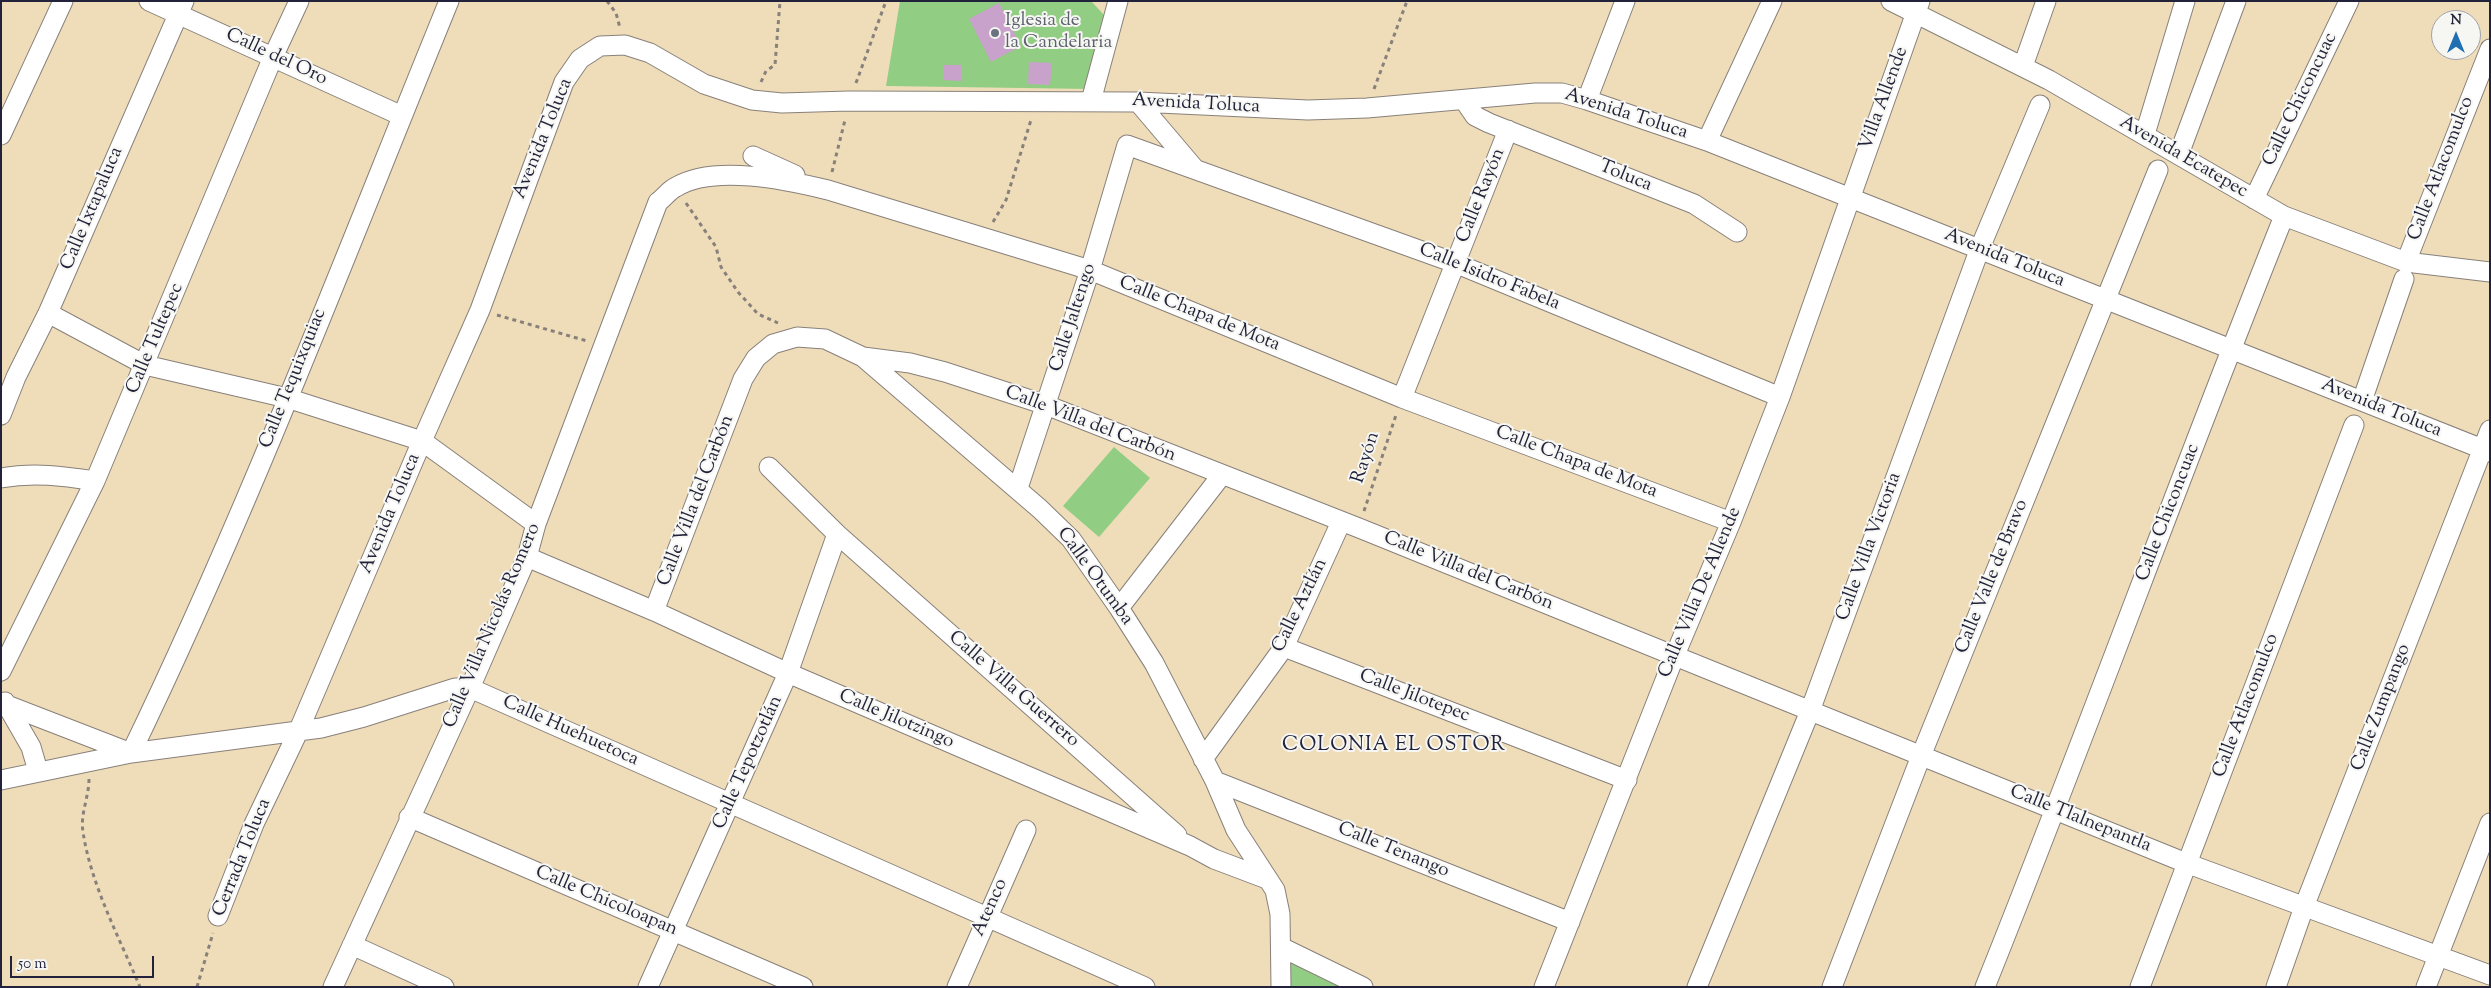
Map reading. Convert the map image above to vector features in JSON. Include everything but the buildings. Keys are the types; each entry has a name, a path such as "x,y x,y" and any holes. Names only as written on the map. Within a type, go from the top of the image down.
{"street":[{"path":"1,135 63,1"},
{"name":"Calle del Oro","path":"149,1 181,7 273,57 402,116"},
{"name":"Calle Tultepec","path":"1,671 95,481 273,57 299,1"},
{"name":"Calle Tequixquiac","path":"131,753 204,594 288,398 449,1"},
{"path":"1091,102 1118,1"},
{"path":"1587,100 1625,1"},
{"path":"1707,142 1772,1"},
{"name":"Avenida Ecatepec","path":"1891,1 1919,7 2145,134 2284,216 2405,270 2490,272"},
{"path":"2023,66 2046,1"},
{"path":"2145,134 2185,1"},
{"path":"2179,154 2236,1"},
{"name":"Calle Chiconcuac","path":"2254,199 2349,1"},
{"name":"Calle Ixtapaluca","path":"1,415 8,378 48,313 181,7"},
{"name":"Villa Allende","path":"1850,197 1919,7"},
{"name":"Avenida Toluca","path":"298,732 480,310 564,82 580,59 600,46 625,45 650,54 704,84 752,100 782,103 1037,100 1138,102 1308,110 1366,108 1535,93 1562,93 1707,142 1850,197 1980,248 2104,300 2487,450"},
{"name":"Calle Atlacomulco","path":"2362,401 2405,270 2490,49"},
{"name":"Calle Rayón","path":"1402,398 1508,130 1475,116 1464,100"},
{"name":"Calle Isidro Fabela","path":"1138,102 1195,169"},
{"name":"Calle Villa Victoria","path":"1697,987 1810,711 1980,248 2040,105"},
{"name":"Toluca","path":"1508,130 1694,204 1737,232"},
{"name":"Calle Isidro Fabela","path":"1127,145 1455,263 1780,396"},
{"name":"Calle Jaltengo","path":"1018,488 1090,270 1127,145"},
{"path":"753,156 828,190"},
{"name":"Calle Valle de Bravo","path":"1832,987 1922,756 2104,300 2158,170"},
{"name":"Calle Chapa de Mota","path":"658,202 675,187 696,179 749,176 786,180 828,190 1090,270 1402,398 1732,522"},
{"name":"Calle Villa De Allende","path":"1544,987 1675,655 1732,522 1780,396 1850,197"},
{"name":"Calle Villa Nicolás Romero","path":"333,987 409,817 470,688 526,557 536,524 658,202"},
{"name":"Calle Chiconcuac","path":"1985,987 2056,810 2230,349 2284,216"},
{"path":"48,313 145,365 288,398 422,441 536,524"},
{"name":"Calle Villa del Carbón","path":"654,611 743,379 756,358 773,344 797,336 826,339 862,357 910,363 945,372 1046,406 1221,476 1359,528 1675,655"},
{"name":"Calle Otumba","path":"862,357 1018,488 1071,538 1119,608 1154,663 1215,781 1236,830 1275,890 1281,947 1281,987"},
{"name":"Calle Atlacomulco","path":"2140,987 2354,425"},
{"name":"Calle Zumpango","path":"2276,987 2304,907 2487,450 2490,430"},
{"name":"Calle Villa Guerrero","path":"770,467 837,534 1190,846"},
{"path":"1,478 28,474 55,475 95,481"},
{"path":"1119,608 1221,476"},
{"name":"Calle Aztlán","path":"1203,759 1284,647 1341,522"},
{"name":"Calle Tepotzotlán","path":"648,987 788,673 837,534"},
{"name":"Calle Jilotzingo","path":"526,557 654,611 788,673 1190,846 1214,859 1268,879"},
{"name":"Calle Jilotepec","path":"1284,647 1627,780"},
{"name":"Calle Tlalnepantla","path":"1675,655 2186,863 2490,975"},
{"path":"1,780 131,753 298,732 364,717 455,688 470,688"},
{"name":"Calle Huehuetoca","path":"470,688 1145,987"},
{"path":"4,701 131,753"},
{"path":"4,701 31,747 38,771"},
{"name":"Cerrada Toluca","path":"218,916 254,824 298,732"},
{"name":"Calle Tenango","path":"1215,781 1570,922"},
{"name":"Calle Chicoloapan","path":"409,817 803,987"},
{"path":"2426,987 2490,822"},
{"name":"Atenco","path":"957,987 1026,830"},
{"path":"1214,859 1228,856 1235,847 1236,830"},
{"path":"352,945 444,987"},
{"path":"1281,947 1363,987"}],"path":[{"path":"607,1 616,14 625,45"},
{"path":"752,100 766,71 775,65 780,1"},
{"path":"1366,108 1407,1"},
{"path":"984,238 1006,200 1037,100"},
{"path":"675,187 716,247 721,267 738,292 758,314 777,322 797,336"},
{"path":"480,310 604,346"},
{"name":"Rayón","path":"1359,528 1402,398"},
{"path":"88,762 89,791 83,808 82,830 93,874 140,987"},
{"name":"Cerrada Toluca","path":"197,987 218,916"}],"green space":[{"path":"900,1 1091,1 1106,17 1092,89 886,86"},
{"path":"1114,447 1150,478 1099,537 1063,506"},
{"path":"1290,959 1348,987 1290,987"}],"place":[{"name":"Iglesia de la Candelaria","path":"995,33"}],"district":[{"name":"COLONIA EL OSTOR","path":"1394,747"}]}
